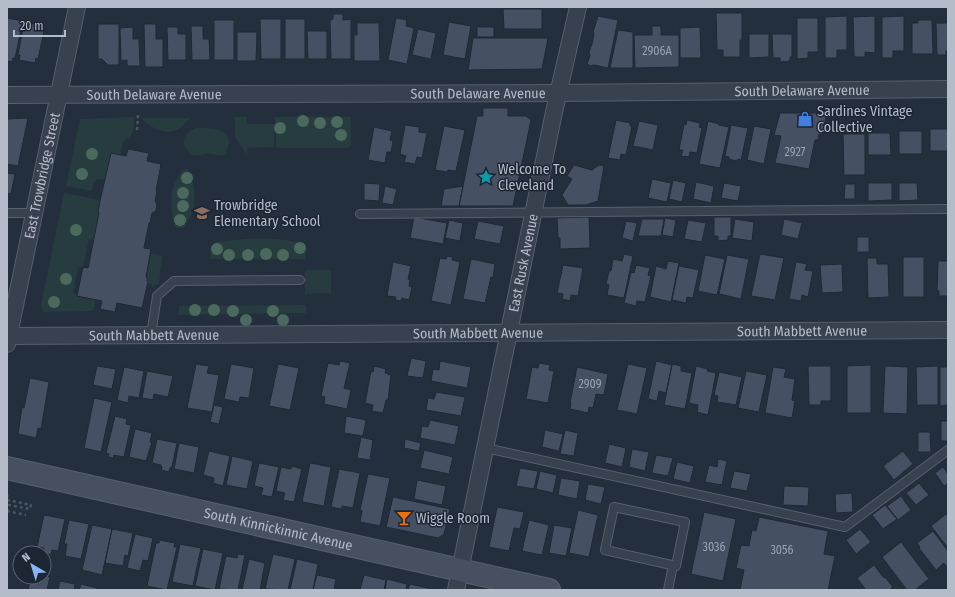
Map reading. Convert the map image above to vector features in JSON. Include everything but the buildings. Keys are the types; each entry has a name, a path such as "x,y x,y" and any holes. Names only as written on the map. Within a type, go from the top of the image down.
{"main road":[{"name":"South Kinnickinnic Avenue","path":"7,468 458,580 549,590"}],"street":[{"name":"East Trowbridge Street","path":"8,339 77,7"},
{"name":"East Rusk Avenue","path":"458,580 558,93 578,7"},
{"name":"South Delaware Avenue","path":"7,95 558,93 948,89"},
{"name":"South Mabbett Avenue","path":"8,339 151,335 948,330"}],"lane":[{"path":"360,214 948,209"},
{"path":"7,214 34,213"},
{"path":"151,335 157,296 174,281 300,280"},
{"path":"486,448 845,527 948,450"},
{"path":"614,507 685,522 676,566 673,565 605,550 614,507"},
{"path":"668,590 673,565"}],"path":[{"path":"137,130 138,115"},
{"path":"8,492 7,499 31,505 30,509 9,505 7,511 26,515"}],"green space":[{"path":"134,117 132,134 123,142 120,155 106,180 97,179 94,182 92,191 66,186 80,119"},
{"path":"235,117 247,117 247,124 274,124 274,147 247,148 247,155 235,137"},
{"path":"275,117 351,117 351,146 348,148 279,148 276,146"},
{"path":"141,118 191,118 179,129 169,132 154,128"},
{"path":"195,128 216,129 226,134 228,145 225,154 208,154 198,156 190,154 185,147 184,140 186,135"},
{"path":"187,169 193,182 194,205 192,213 185,226 182,228 177,228 173,221 172,215 172,193 175,182 181,172"},
{"path":"64,193 100,201 94,240 89,239 83,267 78,267 73,293 96,299 93,311 43,312 41,305"},
{"path":"245,239 277,239 301,244 305,247 305,259 211,259 211,247 216,242"},
{"path":"151,253 162,256 159,283 152,287 152,284 147,283 146,277"},
{"path":"305,270 331,270 331,293 305,294"},
{"path":"306,305 306,313 179,315 179,306"}],"place":[{"name":"Sardines Vintage Collective","path":"805,119"},
{"name":"Welcome To Cleveland","path":"486,177"},
{"name":"Trowbridge Elementary School","path":"202,213"},
{"name":"Wiggle Room","path":"404,518"}]}
